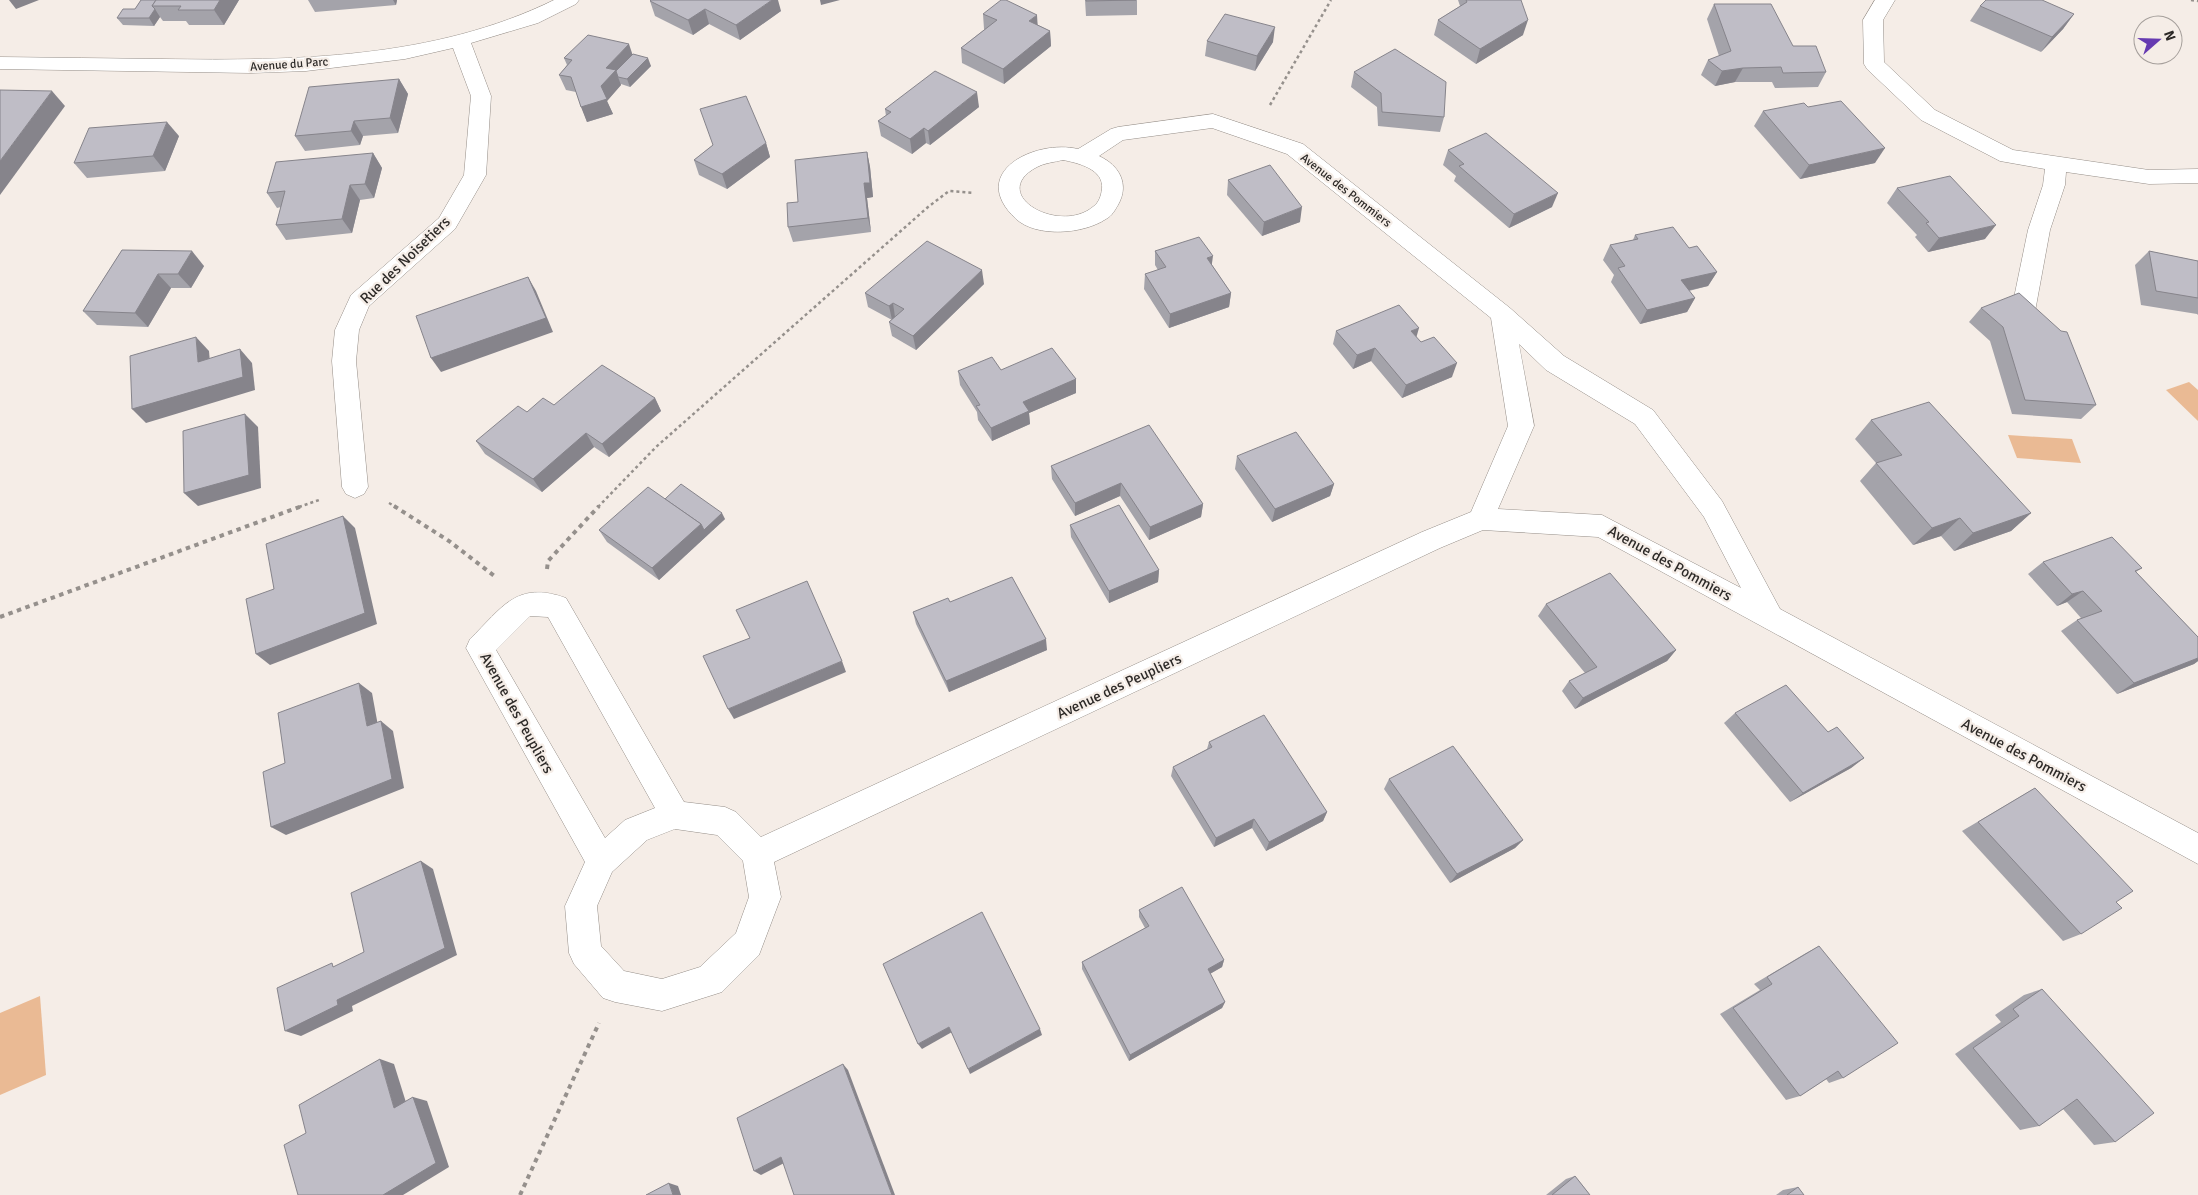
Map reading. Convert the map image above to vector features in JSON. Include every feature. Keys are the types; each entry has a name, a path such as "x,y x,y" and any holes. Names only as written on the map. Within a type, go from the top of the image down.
{"street":[{"name":"Avenue du Parc","path":"0,63 251,67 306,65 405,54 531,19 568,0"},
{"path":"1885,0 1873,20 1874,64 1928,115 2008,156 2149,177 2198,176"},
{"name":"Rue des Noisetiers","path":"355,487 344,361 347,330 359,301 447,223 475,176 481,96 460,40"},
{"name":"Avenue des Pommiers","path":"1083,156 1118,134 1213,121 1295,149 1502,314 1555,363 1644,418 1714,509 1771,618"},
{"path":"1063,153 1083,156 1098,163 1110,176 1114,188 1110,202 1100,213 1088,219 1061,225 1035,221 1016,209 1009,197 1009,182 1015,171 1029,160 1046,154 1063,153"},
{"path":"2022,317 2039,230 2054,185 2056,163"},
{"path":"1481,519 1521,426 1502,314"},
{"name":"Avenue des Pommiers","path":"1481,519 1602,526 2198,850"},
{"name":"Avenue des Peupliers","path":"758,854 1431,540 1481,519"},
{"path":"531,604 556,606 676,815"},
{"name":"Avenue des Peupliers","path":"531,604 480,648 601,861"},
{"path":"676,815 725,822 758,854 765,897 748,944 710,980 662,995 616,986 586,952 581,906 601,861 636,830 676,815"}],"path":[{"path":"1254,134 1331,0"},
{"path":"2190,0 2198,1"},
{"path":"0,617 355,487 377,495 449,541 531,604 548,561 656,447 928,207 949,191 1009,197"},
{"path":"520,1195 616,986"}],"shaded area":[{"path":"2189,382 2198,390 2198,421 2166,390"},
{"path":"2008,435 2072,439 2081,463 2017,458"},
{"path":"40,996 46,1075 0,1095 0,1013"}],"building":[{"path":"141,0 156,0 152,6 155,9 149,18 117,18 123,9 135,9"},
{"path":"156,0 220,0 214,10 178,10 181,6 152,6"},
{"path":"651,0 772,0 736,25 705,9 688,20"},
{"path":"1001,0 1006,0 1037,15 1029,21 1050,31 1003,69 961,48 997,20 983,14"},
{"path":"1086,0 1136,0 1086,1"},
{"path":"1466,0 1521,0 1528,20 1480,49 1438,20 1467,2"},
{"path":"1986,0 2042,0 2074,14 2052,37 1980,6"},
{"path":"1714,4 1771,4 1793,46 1816,46 1826,72 1783,73 1781,67 1743,68 1722,71 1708,60 1731,51"},
{"path":"1225,14 1275,27 1257,56 1207,41"},
{"path":"588,35 629,44 606,68 616,70 601,86 607,99 581,107 571,77 559,75 572,60 564,58"},
{"path":"1395,49 1446,82 1444,117 1382,112 1381,93 1354,72"},
{"path":"633,54 648,58 627,79 618,77 616,71"},
{"path":"935,71 977,92 928,131 924,128 910,139 878,121 891,112 885,109"},
{"path":"399,79 390,118 354,121 351,131 295,136 309,87"},
{"path":"0,90 52,91 0,161"},
{"path":"746,96 766,143 722,174 694,160 713,145 700,109"},
{"path":"1841,101 1885,148 1809,165 1763,111 1804,103 1808,107"},
{"path":"167,122 153,156 74,163 89,128"},
{"path":"1486,133 1558,193 1514,214 1459,166 1464,164 1448,150"},
{"path":"867,152 870,183 864,183 868,218 788,227 787,203 798,202 795,160"},
{"path":"373,153 365,184 350,185 342,219 276,225 285,191 267,193 276,162"},
{"path":"1270,165 1302,207 1264,222 1228,180"},
{"path":"1950,176 1996,225 1939,238 1926,223 1929,222 1897,188"},
{"path":"1673,227 1689,248 1697,246 1717,272 1681,280 1695,298 1647,310 1618,268 1625,266 1610,245 1638,239 1635,235"},
{"path":"1199,237 1213,256 1207,258 1231,293 1170,314 1145,274 1166,267 1155,251"},
{"path":"927,241 982,270 913,336 889,322 904,309 893,303 889,306 865,293"},
{"path":"122,250 192,251 178,274 158,274 135,313 83,311"},
{"path":"2149,251 2198,261 2198,298 2156,291"},
{"path":"528,277 546,318 431,358 416,316"},
{"path":"2019,293 2061,331 2067,332 2096,405 2025,400 2003,327 1981,308"},
{"path":"1399,305 1419,328 1411,331 1421,342 1434,337 1457,363 1406,385 1375,348 1357,355 1336,331"},
{"path":"196,337 198,362 240,349 243,377 132,409 130,356"},
{"path":"1052,348 1076,379 1023,402 1029,411 991,428 976,406 980,405 958,371 992,357 1001,370"},
{"path":"602,365 655,398 602,444 586,433 533,479 476,441 518,406 527,412 543,398 554,405"},
{"path":"1929,402 2031,513 1973,533 1960,518 1932,528 1876,463 1902,455 1871,420"},
{"path":"245,414 249,475 184,493 183,431"},
{"path":"1149,425 1203,504 1150,527 1121,483 1075,503 1051,466"},
{"path":"1296,432 1334,484 1275,509 1237,456"},
{"path":"681,484 722,513 704,530 701,524 665,499"},
{"path":"648,487 701,524 652,568 599,530"},
{"path":"1119,505 1159,570 1109,591 1070,525"},
{"path":"343,516 365,613 256,654 246,599 274,589 266,544"},
{"path":"2112,537 2142,568 2135,571 2198,637 2198,658 2134,683 2077,620 2102,611 2083,591 2072,594 2043,562"},
{"path":"1610,573 1676,650 1583,698 1569,681 1597,667 1546,604"},
{"path":"1012,577 1046,639 946,681 913,612 948,598 950,602"},
{"path":"807,581 842,661 728,709 703,656 750,638 736,610"},
{"path":"359,683 367,726 381,721 392,779 271,827 263,772 285,763 278,713"},
{"path":"1786,685 1828,732 1837,727 1864,758 1803,793 1735,713"},
{"path":"1264,715 1327,812 1269,842 1254,819 1216,838 1173,767 1212,747 1209,742"},
{"path":"1453,746 1523,840 1457,874 1389,779"},
{"path":"2035,788 2133,891 2116,902 2122,908 2081,934 1978,822"},
{"path":"421,861 445,948 337,1000 338,1005 285,1031 277,988 332,963 333,967 364,952 351,893"},
{"path":"1182,887 1224,960 1208,969 1225,1002 1130,1055 1082,962 1149,926 1139,910"},
{"path":"982,912 1040,1029 968,1069 949,1027 918,1044 883,964"},
{"path":"1819,946 1898,1043 1843,1078 1838,1071 1800,1096 1733,1008 1772,984 1767,977"},
{"path":"2042,989 2154,1113 2115,1142 2077,1099 2039,1126 1973,1048 2019,1016 2013,1009"},
{"path":"380,1059 394,1108 413,1097 436,1163 383,1195 298,1195 284,1145 306,1133 299,1105"},
{"path":"843,1064 892,1195 794,1195 781,1157 754,1171 737,1118"},
{"path":"1575,1176 1590,1195 1552,1195"},
{"path":"669,1183 673,1195 646,1195"},
{"path":"1798,1187 1804,1195 1787,1195"}]}
